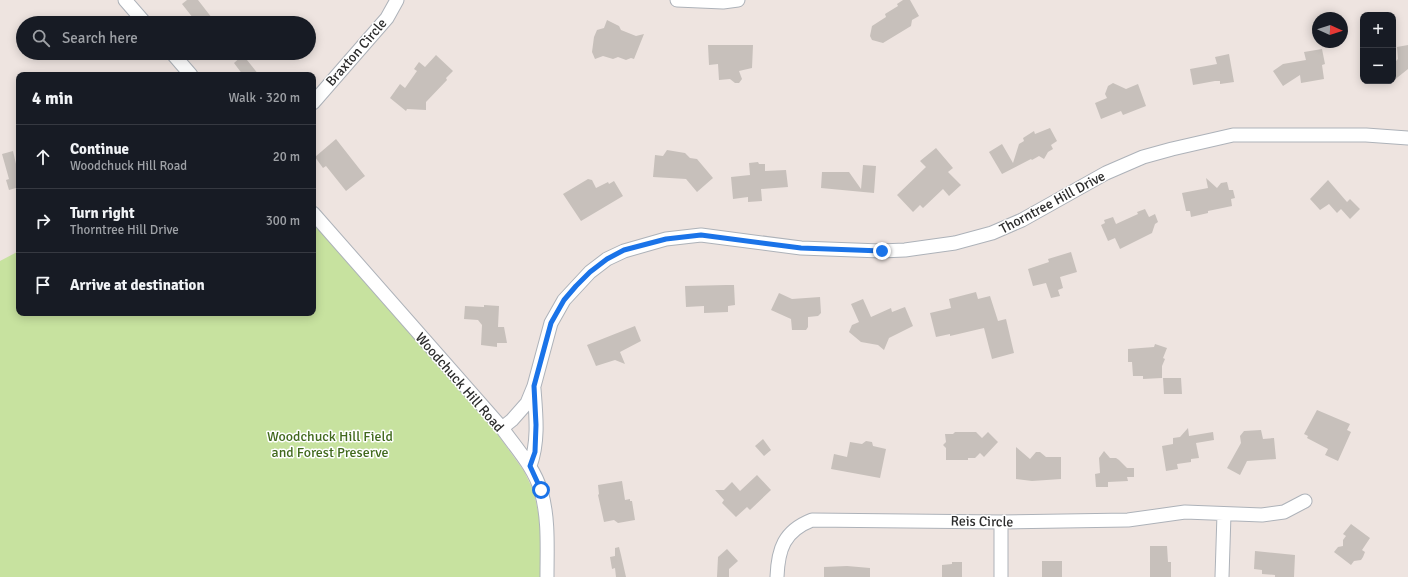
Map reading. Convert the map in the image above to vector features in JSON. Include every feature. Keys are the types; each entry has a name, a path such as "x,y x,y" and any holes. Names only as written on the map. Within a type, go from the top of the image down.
{"street":[{"path":"125,0 139,16"},
{"name":"Braxton Circle","path":"316,100 387,18 397,0"},
{"path":"677,0 723,2 738,0"},
{"path":"178,60 188,72"},
{"name":"Thorntree Hill Drive","path":"502,428 521,411 527,403 534,386 551,323 564,300 590,272 607,259 631,248 666,239 701,235 801,248 882,251 905,250 955,243 992,233 1022,220 1106,172 1143,157 1233,135 1366,135 1408,138"},
{"name":"Woodchuck Hill Road","path":"316,216 502,428 530,466 541,490 545,514 547,577"},
{"name":"Thorntree Hill Drive","path":"530,466 535,452 536,425 534,386"},
{"name":"Reis Circle","path":"777,577 783,543 787,536 798,526 812,520 1001,522 1128,520 1185,512 1262,515 1284,512 1305,501"},
{"path":"1222,577 1224,514"},
{"path":"1001,522 1002,577"}],"green space":[{"name":"Woodchuck Hill Field and Forest Preserve","path":"316,225 496,432 524,471 534,492 540,522 541,577 0,577 0,261 16,253 16,316 316,316"}],"building":[{"path":"187,0 198,0 210,16 191,16 182,4"},
{"path":"903,0 910,0 919,16 912,20 911,26 883,43 872,40 870,36 872,26 886,17 885,14 898,6 897,4"},
{"path":"607,20 619,26 621,30 636,36 644,34 634,59 631,58 626,60 618,57 613,59 603,56 595,59 592,52 594,37 597,30 604,28"},
{"path":"708,45 753,45 752,68 739,71 742,79 739,83 735,83 730,79 719,80 718,64 709,65"},
{"path":"1408,45 1408,69 1396,79 1396,61 1398,59 1397,47"},
{"path":"1322,49 1325,64 1322,65 1324,79 1301,83 1300,75 1283,86 1273,71 1283,64 1306,60 1304,52"},
{"path":"1229,54 1234,82 1220,84 1220,81 1215,81 1193,85 1190,69 1217,64 1215,57"},
{"path":"436,55 453,71 446,78 447,80 426,102 426,110 407,109 406,111 390,98 400,84 405,88 417,71 414,69 419,62 425,67"},
{"path":"237,60 247,60 257,72 241,72 234,63"},
{"path":"1113,83 1126,89 1138,84 1146,106 1123,115 1121,111 1101,119 1095,103 1107,98 1105,94 1108,86"},
{"path":"1050,128 1057,141 1051,145 1053,149 1048,152 1044,159 1039,156 1002,174 989,152 1002,144 1013,163 1019,144 1024,141 1023,138 1034,131 1035,134"},
{"path":"336,139 365,176 346,191 326,166 323,168 316,156"},
{"path":"936,148 953,168 948,172 961,185 949,196 943,189 923,208 920,205 913,212 897,195 926,167 920,161"},
{"path":"667,150 685,153 690,158 697,159 713,178 697,192 686,179 653,177 655,155 663,156"},
{"path":"13,151 16,164 16,188 9,190 6,180 9,179 2,154"},
{"path":"758,162 759,164 765,164 765,171 786,170 788,187 761,189 762,201 748,202 748,197 733,199 731,177 750,175 749,163"},
{"path":"863,165 876,166 874,193 821,188 822,172 849,172 861,189"},
{"path":"1206,178 1217,188 1221,183 1227,182 1229,190 1233,190 1235,198 1231,199 1232,206 1208,211 1208,213 1191,217 1190,211 1186,211 1182,193 1208,188"},
{"path":"588,179 592,180 596,188 608,182 609,184 614,181 623,196 581,221 563,194"},
{"path":"1328,180 1347,202 1350,199 1360,209 1350,219 1341,209 1337,213 1329,204 1320,210 1310,199"},
{"path":"1145,209 1149,217 1155,214 1158,222 1155,224 1152,233 1120,249 1115,238 1108,241 1101,225 1105,223 1104,220 1113,217 1116,224 1138,214 1137,212"},
{"path":"1071,252 1077,272 1060,277 1063,288 1058,290 1060,296 1051,298 1046,283 1033,286 1028,269 1049,262 1048,259"},
{"path":"734,285 735,305 728,306 728,312 704,313 704,306 686,307 685,286"},
{"path":"976,292 978,299 990,296 998,321 1006,319 1014,353 992,359 984,328 950,336 950,334 936,337 930,313 951,308 949,299"},
{"path":"779,293 792,299 820,297 821,313 818,316 808,317 808,327 806,330 792,330 791,319 771,310"},
{"path":"863,299 871,317 891,308 892,312 905,307 913,326 889,338 884,350 878,345 861,342 849,332 852,325 859,322 851,304"},
{"path":"484,305 499,306 498,327 504,327 507,343 497,343 497,347 481,345 482,325 478,320 464,319 465,306 484,307"},
{"path":"635,326 641,341 620,352 625,364 615,360 596,366 587,345"},
{"path":"1155,344 1167,348 1163,358 1165,359 1162,366 1162,378 1143,379 1143,376 1133,376 1132,362 1128,362 1128,349 1154,347"},
{"path":"1163,378 1181,378 1182,394 1164,394"},
{"path":"1317,410 1350,424 1347,430 1351,432 1338,461 1325,455 1328,449 1307,438 1308,436 1304,434"},
{"path":"1188,428 1189,436 1213,432 1214,440 1196,443 1199,458 1191,459 1191,462 1177,464 1178,469 1166,471 1162,446 1173,444 1173,438 1180,437"},
{"path":"1261,430 1263,439 1274,438 1276,459 1247,461 1240,475 1227,468 1241,443 1240,436 1244,431"},
{"path":"955,432 976,432 982,438 988,432 998,442 984,457 980,453 975,458 968,458 968,460 946,460 946,448 943,445 946,442 945,434 953,434"},
{"path":"763,439 771,450 764,456 755,446"},
{"path":"866,441 872,442 873,446 886,449 880,478 831,469 834,454 847,457 850,442 862,444"},
{"path":"1016,447 1030,459 1036,452 1040,452 1046,457 1061,457 1061,479 1032,481 1016,479"},
{"path":"1104,451 1110,458 1116,458 1127,468 1134,468 1134,477 1127,477 1128,481 1108,482 1108,487 1096,487 1095,474 1100,473 1099,458"},
{"path":"757,475 771,490 750,510 747,507 736,517 722,503 724,500 715,490 724,490 732,482 740,491"},
{"path":"622,481 625,500 630,499 630,501 632,501 635,520 618,523 614,520 604,522 598,495 598,485"},
{"path":"1351,524 1370,538 1362,550 1365,552 1361,560 1354,561 1351,565 1334,552 1338,547 1343,546 1343,540 1346,536 1343,534"},
{"path":"1150,546 1167,546 1168,562 1171,562 1171,577 1150,577"},
{"path":"619,547 626,577 616,577 615,568 612,569 610,557 615,556 615,548"},
{"path":"727,549 738,561 729,569 729,577 717,577 718,557"},
{"path":"1255,551 1295,555 1294,577 1275,577 1275,575 1262,574 1262,570 1254,569"},
{"path":"1042,561 1062,561 1062,577 1042,577"},
{"path":"952,562 962,562 962,577 942,577 942,565 952,564"},
{"path":"847,566 870,568 870,577 824,577 824,567"}],"route":[{"path":"541,490 530,466 535,452 536,425 534,386 551,323 564,300 576,286 590,272 607,259 624,250 666,239 701,235 801,248 882,251"}]}
